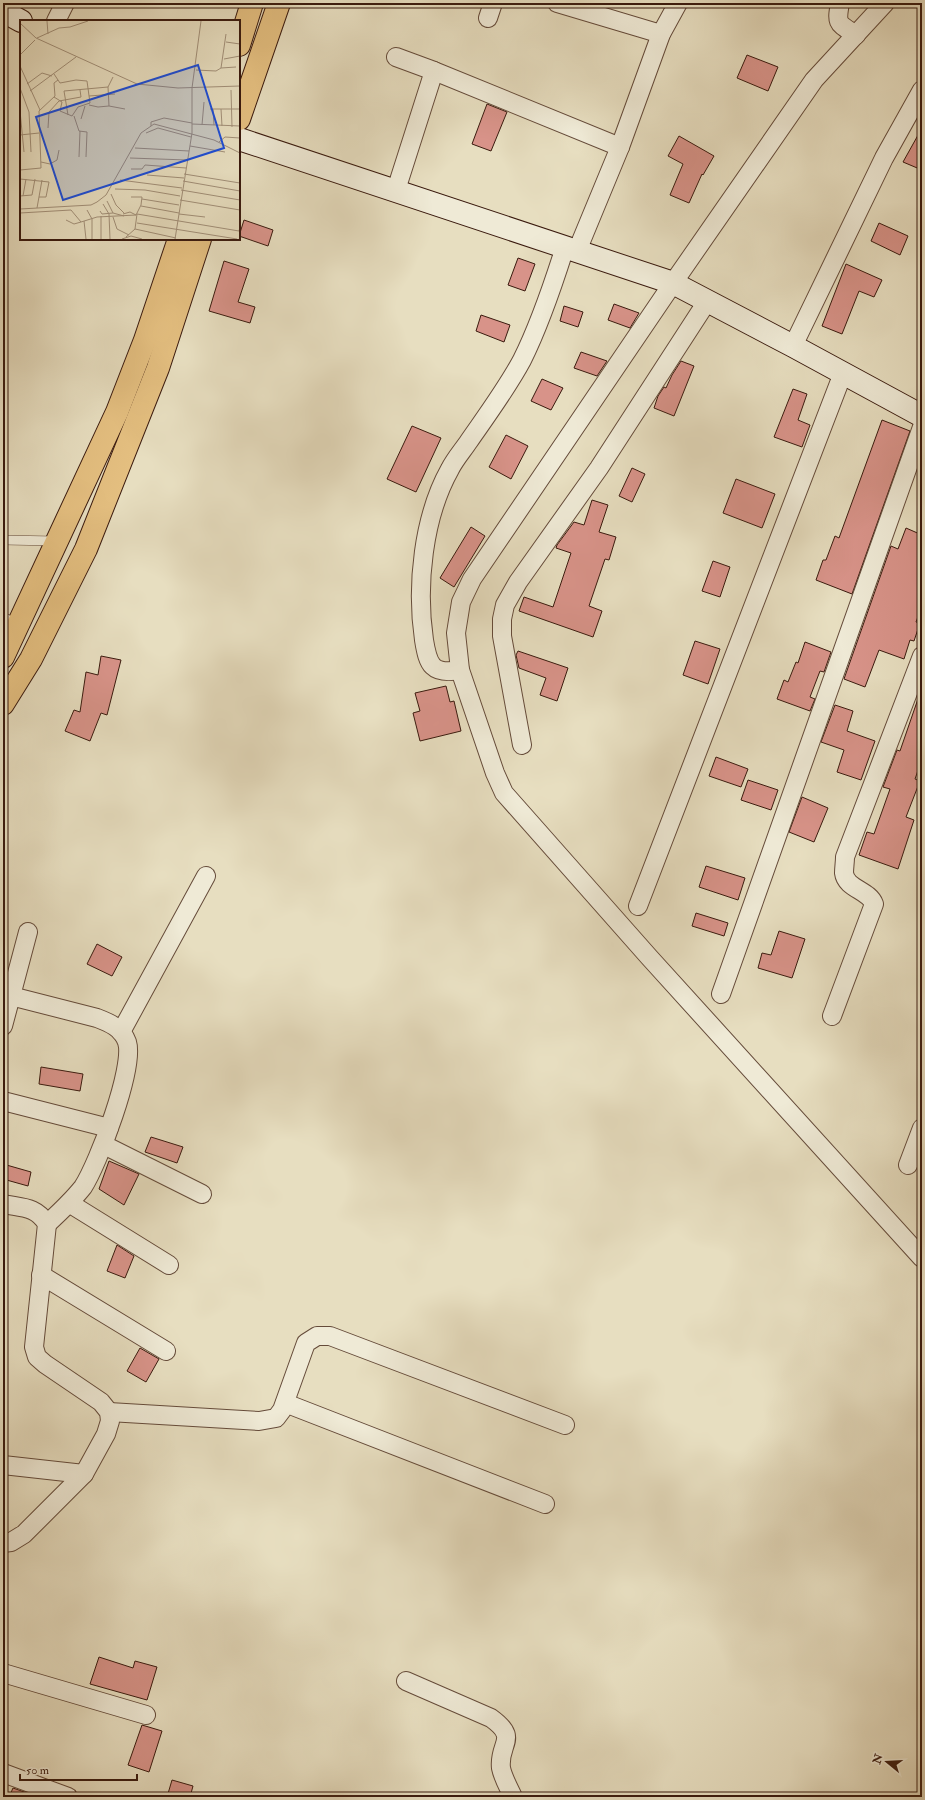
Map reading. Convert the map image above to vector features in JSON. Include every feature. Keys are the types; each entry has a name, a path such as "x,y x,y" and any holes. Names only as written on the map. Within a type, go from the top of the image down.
{"highway":[{"path":"240,42 252,3"},
{"path":"240,116 279,3"},
{"path":"3,657 10,621 57,541 117,412 145,340 179,240"},
{"path":"7,691 31,659 86,549 158,368 200,240"}],"main road":[{"path":"3,11 20,20"},
{"path":"240,139 571,249 689,291 922,416"}],"street":[{"path":"56,20 65,3"},
{"path":"557,3 662,34"},
{"path":"460,670 448,672 442,671 435,668 428,660 422,626 421,576 430,518 450,469 522,361 571,249 620,147 662,34 678,3"},
{"path":"840,3 837,20 840,24 856,35"},
{"path":"522,745 502,636 502,619 505,604 518,582 600,468 689,291 814,80 885,3"},
{"path":"396,57 620,147"},
{"path":"396,190 434,71"},
{"path":"793,346 884,158 922,90"},
{"path":"689,291 538,480 472,579 461,602 456,633 460,670 495,773 504,793 649,957 922,1258"},
{"path":"638,906 843,373"},
{"path":"721,994 922,427"},
{"path":"832,1016 874,904 871,897 849,883 844,874 845,857 922,656"},
{"path":"121,1032 206,876"},
{"path":"3,1026 6,995 28,932"},
{"path":"6,995 112,1023 121,1032 127,1042 128,1061 106,1136 84,1185 69,1204 46,1224"},
{"path":"3,1101 106,1136 202,1194"},
{"path":"908,1165 922,1128"},
{"path":"3,1204 32,1209 41,1215 46,1224 34,1347 37,1357 101,1402 109,1412 110,1421 106,1434 84,1474 24,1534 10,1542 3,1543"},
{"path":"69,1204 169,1265"},
{"path":"41,1275 166,1351"},
{"path":"109,1412 259,1421 276,1418 285,1403 306,1343 317,1336 330,1336 565,1425"},
{"path":"285,1403 545,1504"},
{"path":"3,1465 84,1474"},
{"path":"3,1673 146,1715"},
{"path":"406,1681 491,1718 502,1726 506,1732 506,1741 501,1767 513,1797"},
{"path":"3,1772 68,1797"}],"lane":[{"path":"3,540 57,541"}],"building":[{"path":"747,55 778,67 768,91 737,78"},
{"path":"487,104 507,112 491,151 472,144"},
{"path":"922,128 922,170 903,162"},
{"path":"679,136 714,156 703,175 702,174 689,203 670,195 683,164 668,156"},
{"path":"244,220 273,230 268,246 240,236"},
{"path":"879,223 908,236 900,255 871,241"},
{"path":"518,258 535,264 525,291 508,285"},
{"path":"224,261 249,269 238,302 255,307 250,323 209,311"},
{"path":"846,264 882,280 874,297 859,291 842,334 822,326"},
{"path":"614,304 639,313 630,328 608,320"},
{"path":"564,306 583,312 578,327 560,321"},
{"path":"481,315 510,325 504,342 476,331"},
{"path":"581,352 607,361 597,376 574,368"},
{"path":"681,361 694,366 674,416 654,408 658,396 664,387 666,388"},
{"path":"542,379 563,388 551,410 531,401"},
{"path":"793,389 807,394 798,420 810,425 802,447 774,437"},
{"path":"882,420 910,431 852,594 816,580 823,560 826,560 835,536 839,538"},
{"path":"412,426 441,438 416,492 387,479"},
{"path":"506,435 528,446 511,479 489,467"},
{"path":"632,468 645,474 632,502 619,496"},
{"path":"736,479 775,494 762,528 723,513"},
{"path":"592,500 608,505 599,532 616,537 609,560 605,559 589,606 602,611 593,637 519,611 524,597 553,607 571,553 556,548 557,545 574,522 584,525"},
{"path":"471,527 485,536 454,587 440,578"},
{"path":"906,528 922,535 922,606 916,622 920,623 914,641 910,640 904,659 879,650 865,687 844,679 891,546 898,549"},
{"path":"713,561 730,567 720,597 702,591"},
{"path":"695,641 720,649 708,684 683,675"},
{"path":"805,642 831,652 824,672 820,671 810,697 815,699 810,711 777,699 784,680 788,682 796,662 798,663"},
{"path":"518,651 568,668 557,701 540,695 546,678 519,668 516,655"},
{"path":"101,656 121,660 107,715 101,713 90,741 65,731 74,710 80,712 86,672 98,675"},
{"path":"446,686 450,702 454,701 461,731 420,741 413,713 420,711 415,693"},
{"path":"920,693 922,693 922,759 915,779 920,781 906,817 914,820 898,869 859,855 867,832 874,834 890,789 883,787 897,750 900,751"},
{"path":"835,705 853,711 847,731 875,741 861,780 837,772 844,750 821,742"},
{"path":"716,757 748,769 741,787 709,776"},
{"path":"748,780 778,790 771,810 741,800"},
{"path":"802,797 828,808 814,842 789,832"},
{"path":"706,866 745,878 738,900 699,887"},
{"path":"696,913 728,923 724,936 692,926"},
{"path":"779,931 805,939 792,978 758,968 762,953 771,955"},
{"path":"97,944 122,957 112,976 87,964"},
{"path":"41,1067 83,1074 80,1091 39,1084"},
{"path":"151,1137 183,1147 177,1163 145,1152"},
{"path":"109,1161 139,1174 124,1205 99,1189"},
{"path":"3,1164 31,1172 28,1186 3,1179"},
{"path":"117,1245 134,1256 125,1278 107,1271"},
{"path":"140,1348 159,1359 146,1382 127,1371"},
{"path":"99,1657 133,1668 135,1661 157,1667 147,1700 90,1684"},
{"path":"142,1725 162,1731 149,1772 128,1765"},
{"path":"172,1780 193,1786 190,1797 167,1797"},
{"path":"13,1788 27,1793 26,1797 9,1797"}]}
